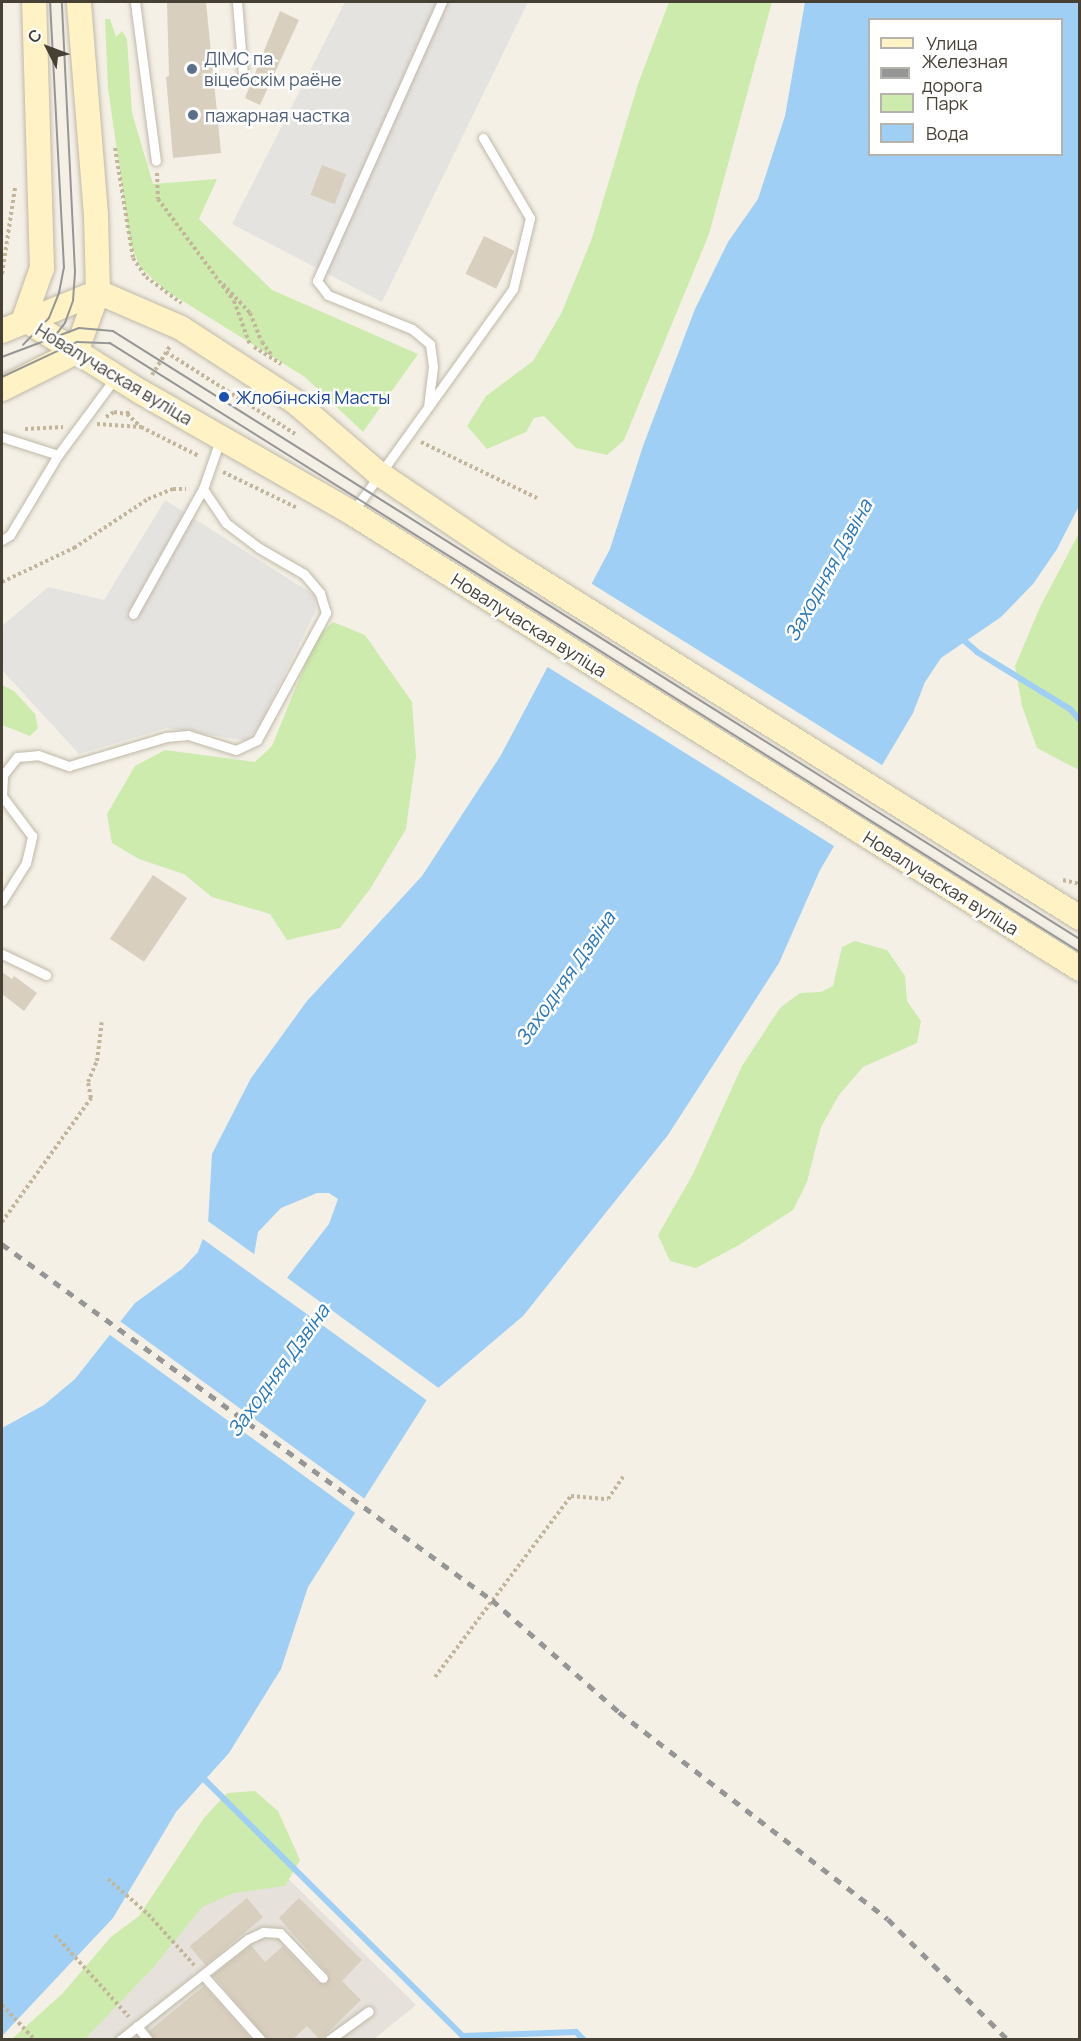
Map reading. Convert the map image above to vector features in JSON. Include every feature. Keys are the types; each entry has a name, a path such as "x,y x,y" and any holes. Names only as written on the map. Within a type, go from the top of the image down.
{"main road":[{"path":"2,331 24,319 42,268 34,2"},
{"path":"2,389 76,352 98,292 96,215 79,2"},
{"path":"98,292 181,327 273,386 378,473 504,558 932,829 1080,918"},
{"name":"Новалучаская вуліца","path":"24,319 98,292"},
{"name":"Новалучаская вуліца","path":"24,319 220,438 352,513 1080,969"}],"lane":[{"path":"135,2 156,161"},
{"path":"237,2 243,75"},
{"path":"428,407 430,344 412,329 328,295 317,281 442,2"},
{"path":"352,513 378,473 513,289 530,218 483,138"},
{"path":"2,540 10,535 58,455 116,376"},
{"path":"2,437 58,455"},
{"path":"133,614 203,489 220,438"},
{"path":"2,901 26,863 32,836 2,796 3,775 17,757 39,755 69,766 166,737 188,735 236,750 257,740 326,613 321,593 304,574 259,548 226,523 203,489"},
{"path":"2,954 46,975"},
{"path":"120,2040 203,1975 263,1932 280,1933 323,1978"},
{"path":"203,1975 261,2040"},
{"path":"329,2040 369,2011"},
{"path":"136,2026 148,2040"}],"path":[{"path":"114,138 133,258 146,277 190,309"},
{"path":"156,161 158,199 234,301 250,345"},
{"path":"120,230 127,231"},
{"path":"11,231 17,231"},
{"path":"218,280 250,313 261,342 275,360"},
{"path":"240,339 284,366"},
{"path":"166,352 295,434"},
{"path":"127,414 141,427 212,464 241,483 305,512"},
{"path":"13,432 35,427 141,427"},
{"path":"406,435 537,498"},
{"path":"2,582 74,548 148,499 173,489 203,489"},
{"path":"2,1222 91,1098 88,1082 97,1061 102,1022"},
{"path":"435,1677 571,1496 608,1499 623,1477"},
{"path":"108,1879 148,1914 203,1975"},
{"path":"55,1935 136,2026"},
{"path":"2,2005 35,2040"}],"shaded area":[{"path":"345,2 528,2 382,302 232,224"},
{"path":"165,500 314,595 316,610 259,726 247,741 167,728 79,754 2,670 2,626 48,587 104,600"},
{"path":"246,1837 416,2005 374,2039 60,2040"}],"green space":[{"path":"669,2 772,2 709,234 624,440 607,455 576,448 544,416 534,418 526,432 487,449 467,426 486,396 533,361 561,314 591,241 638,84"},
{"path":"105,19 110,19 116,37 122,31 127,39 132,113 153,184 217,179 199,219 272,290 418,354 363,432 305,377 165,290 140,267 130,242 108,88"},
{"path":"1079,533 1079,770 1037,748 1022,706 1015,666 1040,607"},
{"path":"333,622 365,635 412,702 416,756 406,829 370,889 340,928 287,940 270,914 212,897 184,874 139,859 112,843 107,814 135,766 165,750 255,762 272,746 316,638"},
{"path":"2,685 14,691 35,714 38,728 30,736 2,725"},
{"path":"855,941 887,950 905,976 907,1001 921,1021 917,1043 863,1067 839,1095 821,1127 807,1182 793,1210 739,1245 696,1268 670,1261 658,1235 693,1174 742,1066 780,1008 800,993 821,992 833,986 842,947"},
{"path":"255,1791 278,1811 300,1860 285,1886 234,1893 202,1907 152,1969 85,2039 12,2039 62,1994 111,1937 139,1916 204,1818 227,1793"}],"water":[{"name":"Заходняя Дзвіна","path":"805,2 1079,2 1080,504 1057,549 1033,584 1001,617 941,658 925,682 913,713 820,870 779,963 668,1135 523,1316 430,1395 308,1587 281,1669 229,1753 176,1812 113,1918 2,2036 2,1428 44,1405 75,1379 135,1303 182,1269 198,1252 208,1224 212,1154 251,1078 307,1001 422,876 501,755 610,549 643,446 695,309 728,242 758,199 785,116","holes":["317,1193 329,1193 338,1199 329,1224 283,1283 267,1278 254,1255 258,1232 281,1208"]}],"pier":[{"path":"589,582 884,766 834,846 539,662"},
{"path":"205,1219 258,1257 269,1275 282,1280 286,1277 440,1389 429,1402 200,1237"},
{"path":"117,1319 369,1502 359,1516 107,1333"}],"building":[{"name":"пажарная частка","path":"167,2 206,2 221,153 173,158 166,77 169,76"},
{"path":"280,11 299,20 260,105 245,98"},
{"path":"322,165 346,174 335,204 311,195"},
{"path":"484,236 515,251 496,289 466,274"},
{"path":"153,875 187,898 144,962 110,939"},
{"path":"2,972 12,979 14,976 37,993 24,1011 2,994"},
{"path":"247,1898 263,1917 206,1965 190,1946"},
{"path":"299,1898 362,1960 342,1981 361,2000 320,2040 307,2026 292,2040 268,2040 213,1975 251,1945 265,1962 283,1946 318,1983 327,1983 328,1974 279,1918"},
{"path":"204,1986 252,2040 155,2040 149,2031"}],"waterway":[{"path":"960,637 977,652 1070,709 1080,720"},
{"path":"205,1780 463,2036 576,2032 584,2040"}],"tram line":[{"path":"23,345 49,318 59,293 64,268 50,2"},
{"path":"55,336 65,323 73,301 75,272 62,2"},
{"path":"2,357 79,328 113,331 1080,939"},
{"path":"2,377 77,342 110,343 1080,952"}],"railway":[{"path":"2,1244 492,1600 619,1712 888,1919 1008,2040"}],"place":[{"name":"ДІМС па віцебскім раёне","path":"192,69"},
{"name":"пажарная частка","path":"193,115"},
{"name":"Жлобінскія Масты","path":"224,397"}]}
